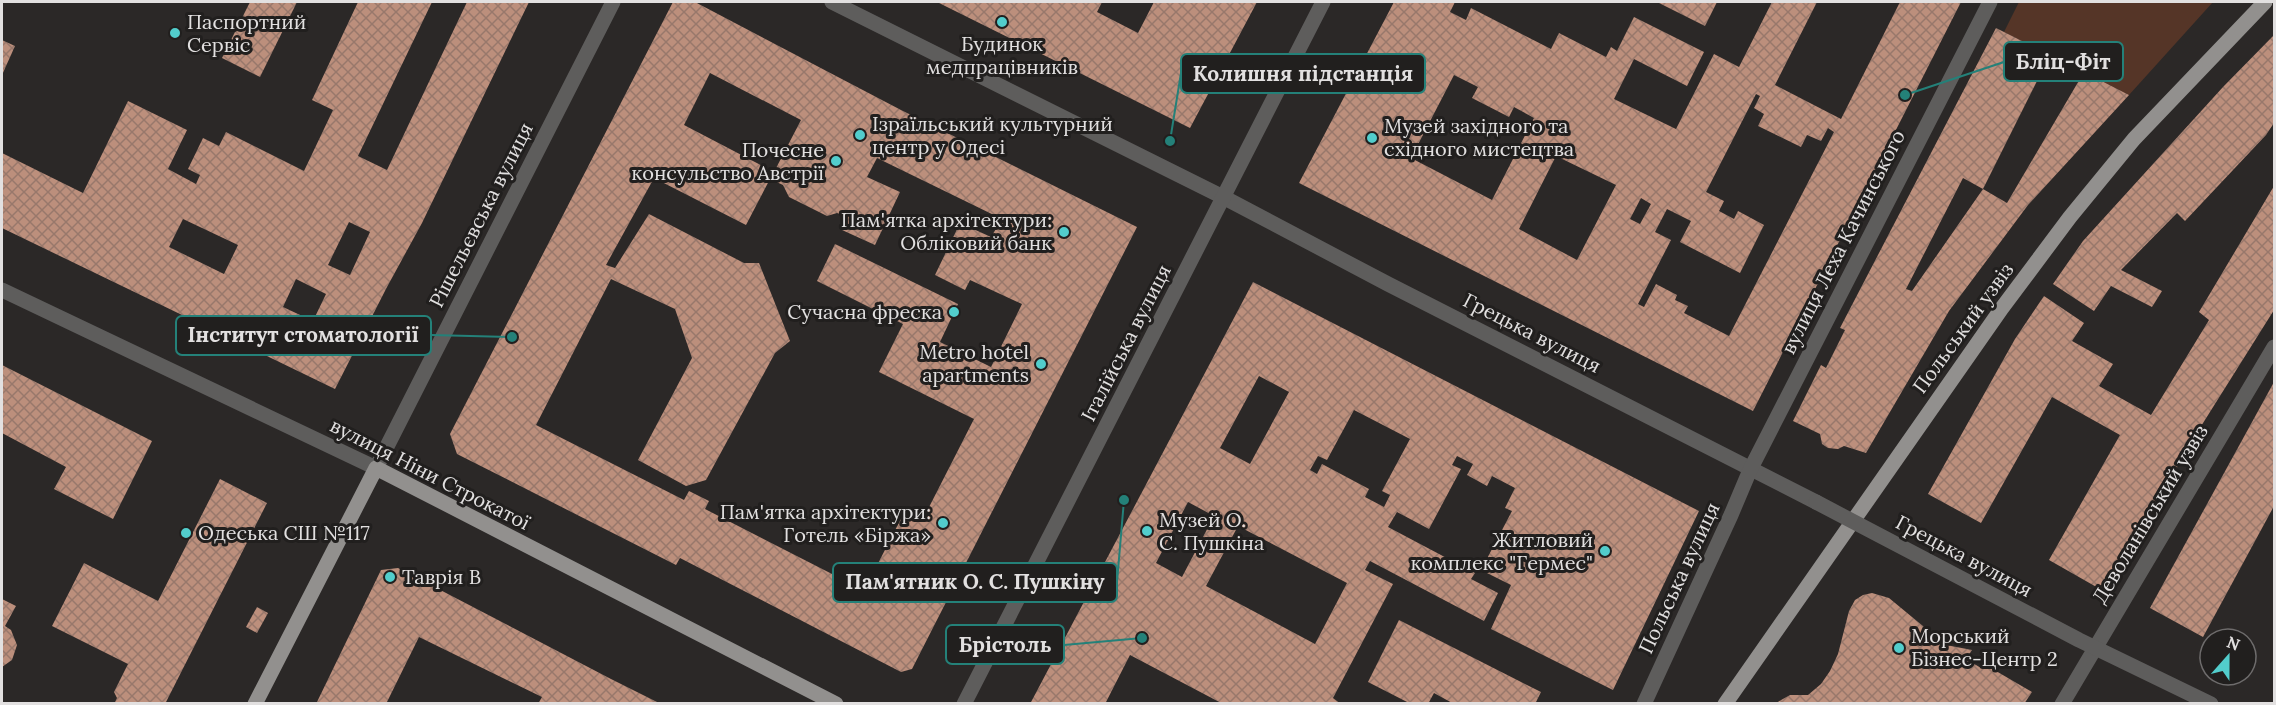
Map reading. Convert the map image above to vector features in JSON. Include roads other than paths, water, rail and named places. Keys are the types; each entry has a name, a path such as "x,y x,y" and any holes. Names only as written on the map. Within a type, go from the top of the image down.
{"main road":[{"name":"Польський узвіз","path":"1725,704 2002,308 2070,217 2134,140 2265,2"},
{"name":"Рішельєвська вулиця","path":"255,704 376,468"},
{"name":"вулиця Ніни Строкатої","path":"376,468 836,704"}],"street":[{"name":"Рішельєвська вулиця","path":"376,468 613,2"},
{"name":"Грецька вулиця","path":"832,2 1222,197 1388,285 1816,502 2079,640 2211,704"},
{"name":"Італійська вулиця","path":"964,704 1323,2"},
{"name":"вулиця Леха Качинського","path":"1750,470 1990,2"},
{"name":"вулиця Ніни Строкатої","path":"2,290 376,468"},
{"name":"Деволанівський узвіз","path":"2062,704 2274,347"},
{"name":"Польська вулиця","path":"1644,704 1750,470"}],"place":[{"name":"Будинок медпрацівників","path":"1002,22"},
{"name":"Паспортний Сервіс","path":"175,33"},
{"name":"Бліц-Фіт","path":"1905,95"},
{"name":"Ізраїльський культурний центр у Одесі","path":"860,135"},
{"name":"Музей західного та східного мистецтва","path":"1372,138"},
{"name":"Колишня підстанція","path":"1170,141"},
{"name":"Почесне консульство Австрії","path":"836,161"},
{"name":"Пам'ятка архітектури: Обліковий банк","path":"1064,232"},
{"name":"Сучасна фреска","path":"954,312"},
{"name":"Інститут стоматології","path":"512,337"},
{"name":"Metro hotel apartments","path":"1041,364"},
{"name":"Пам'ятник О. С. Пушкіну","path":"1124,500"},
{"name":"Пам'ятка архітектури: Готель «Біржа»","path":"943,523"},
{"name":"Музей О. С. Пушкіна","path":"1147,531"},
{"name":"Одеська СШ №117","path":"186,533"},
{"name":"Житловий комплекс \"Гермес\"","path":"1605,551"},
{"name":"Таврія В","path":"390,577"},
{"name":"Брістоль","path":"1142,638"},
{"name":"Морський Бізнес-Центр 2","path":"1899,648"}]}
